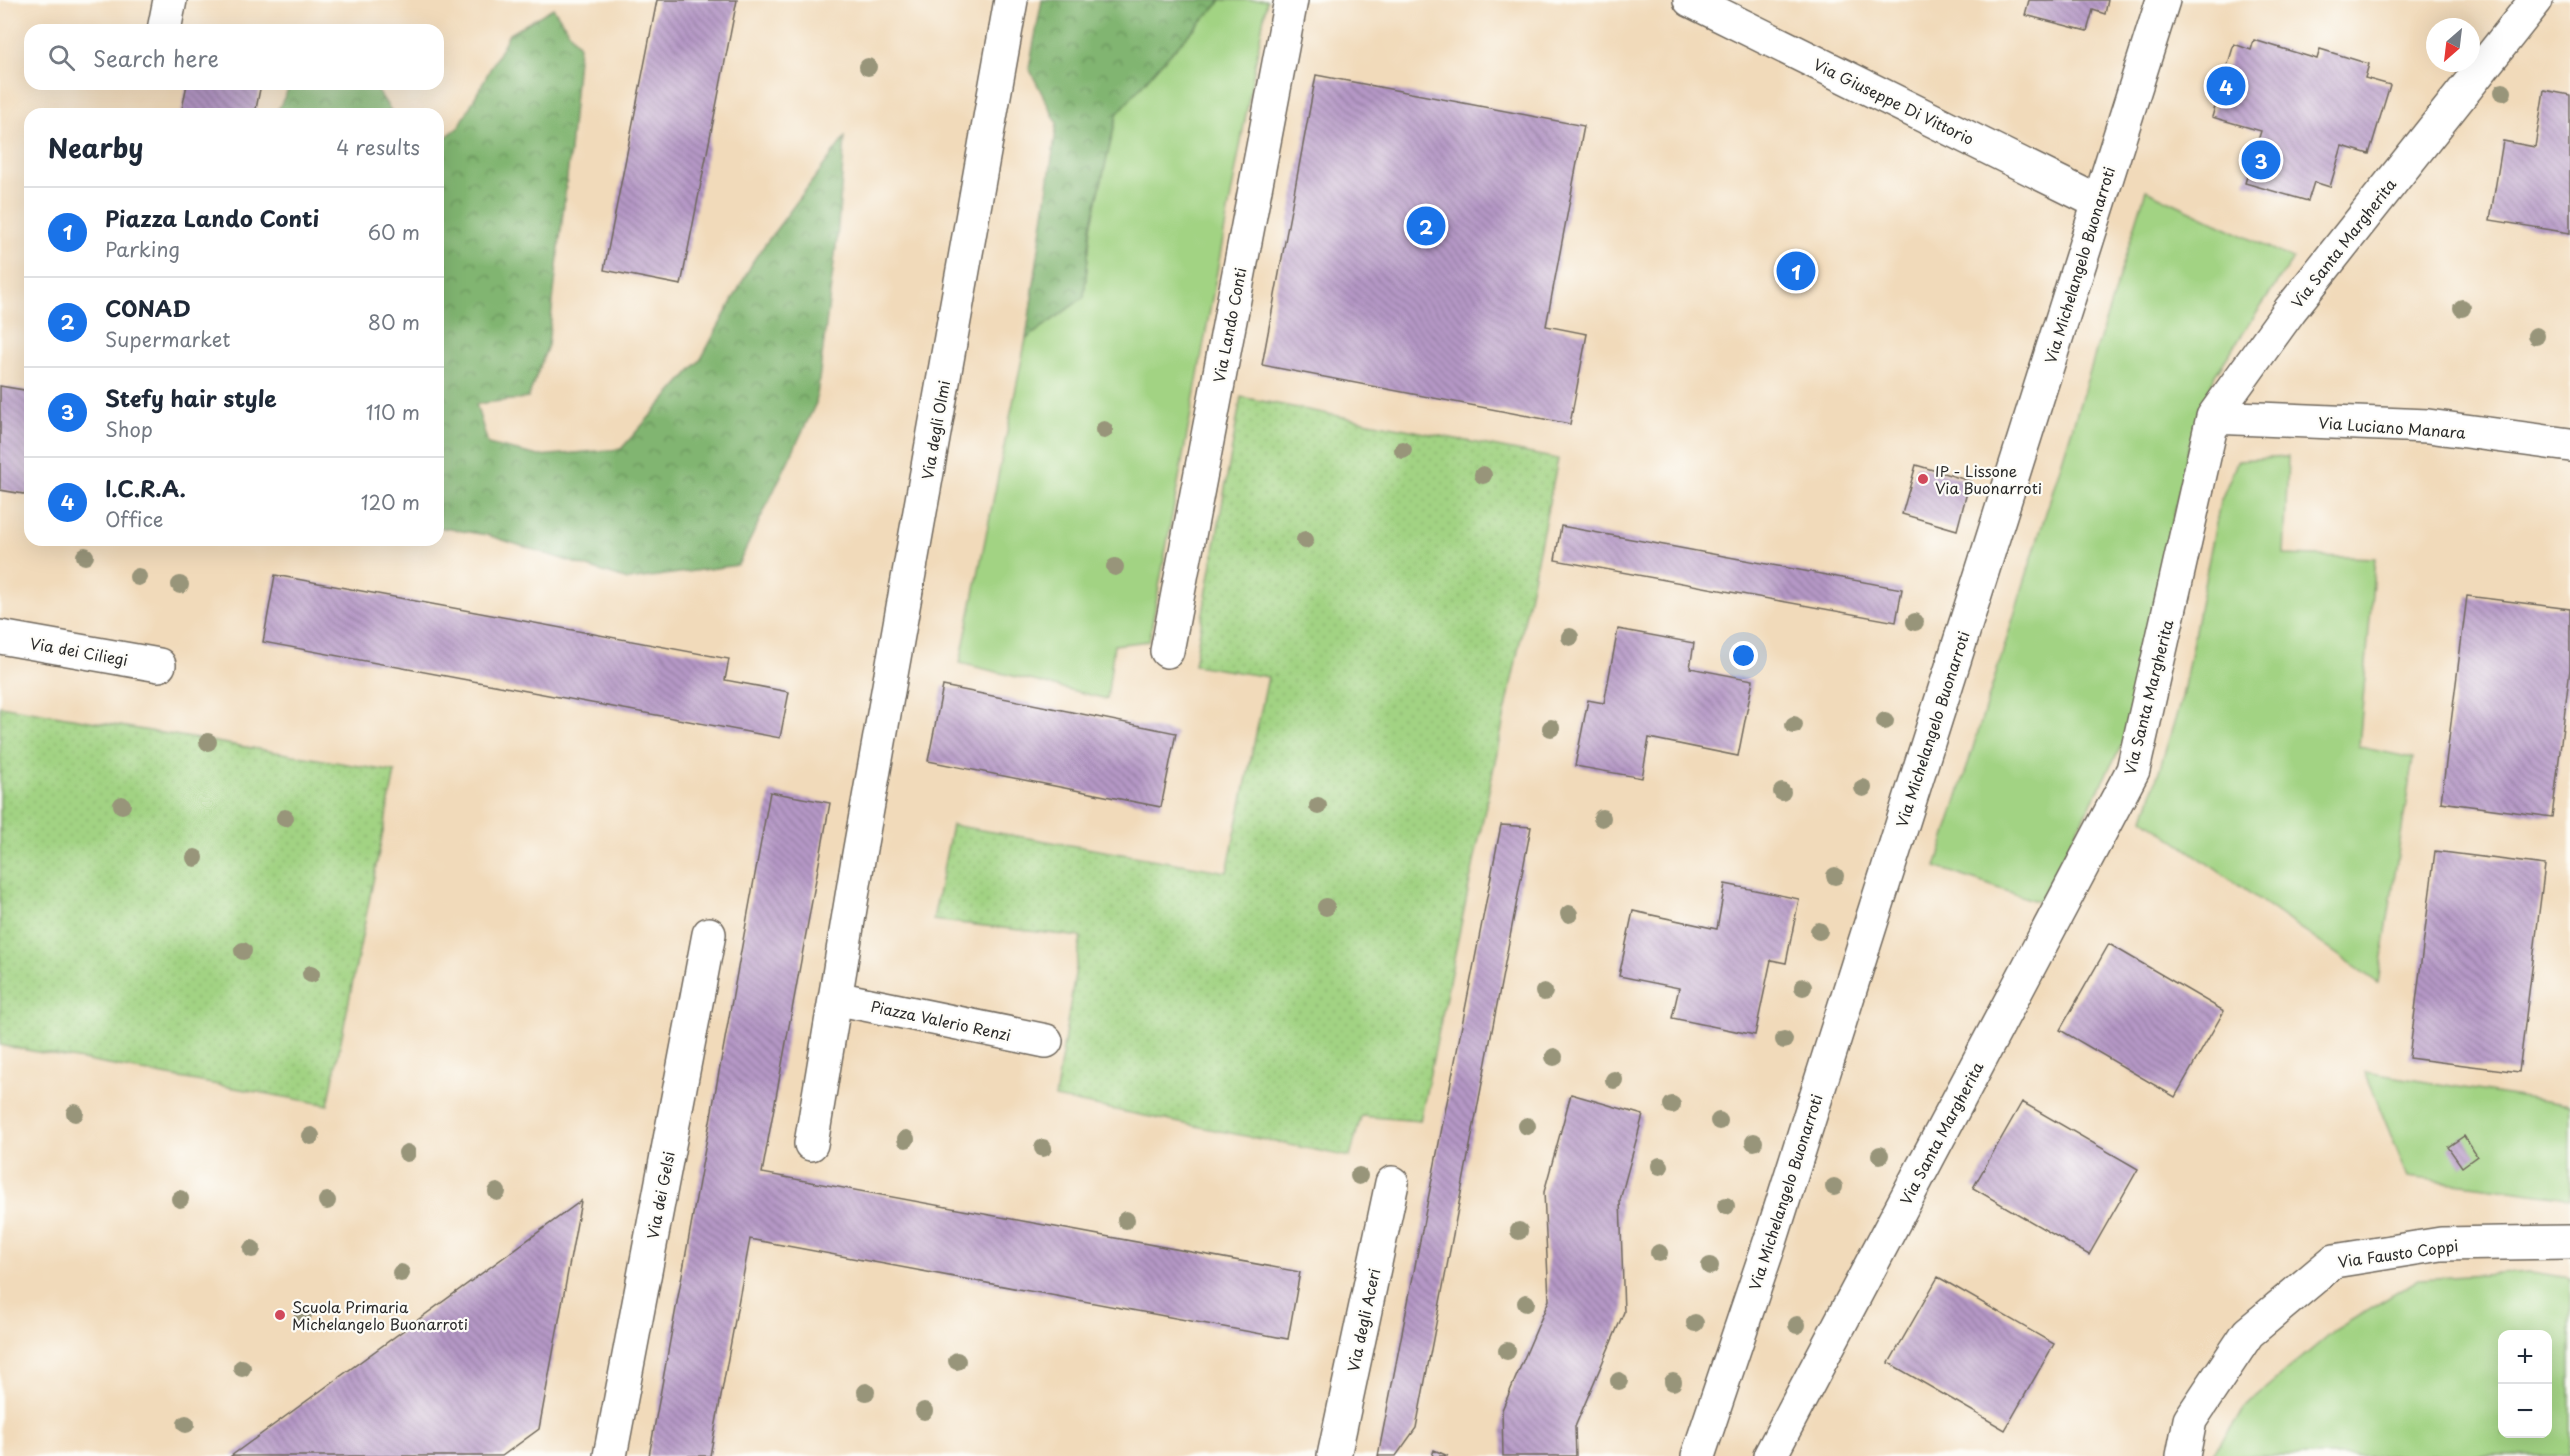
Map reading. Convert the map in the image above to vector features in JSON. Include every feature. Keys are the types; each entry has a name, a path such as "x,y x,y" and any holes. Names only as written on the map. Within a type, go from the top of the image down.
{"street":[{"path":"165,24 170,0"},
{"name":"Via degli Olmi","path":"835,998 1011,0"},
{"name":"Via Lando Conti","path":"1167,651 1291,0"},
{"name":"Via Giuseppe Di Vittorio","path":"1690,0 2098,202"},
{"name":"Via Michelangelo Buonarroti","path":"1698,1456 1771,1239 2163,0"},
{"name":"Via Santa Margherita","path":"1770,1456 2133,770 2213,417 2290,310 2536,0"},
{"name":"Via Luciano Manara","path":"2213,417 2428,426 2570,445"},
{"name":"Via dei Ciliegi","path":"0,637 159,665"},
{"name":"Via dei Gelsi","path":"610,1456 709,934"},
{"path":"811,1144 835,998"},
{"name":"Piazza Valerio Renzi","path":"835,998 1046,1041"},
{"name":"Via degli Aceri","path":"1334,1456 1392,1183"},
{"name":"Via Fausto Coppi","path":"2183,1456 2190,1420 2248,1333 2334,1261 2441,1244 2570,1242"}],"green space":[{"path":"1042,0 1222,0 1161,63 1117,114 1091,227 1084,297 1026,339 1057,123 1029,68"},
{"path":"1222,0 1267,0 1149,641 1114,645 1107,699 960,663 1026,339 1084,297 1091,227 1117,114 1161,63"},
{"path":"553,8 579,46 570,151 548,345 528,398 476,404 488,444 539,456 621,449 701,359 755,258 845,137 837,239 816,403 738,565 628,580 487,535 444,528 444,138 459,127 509,34"},
{"path":"288,90 377,90 389,108 279,108"},
{"path":"2146,190 2293,259 2215,375 2189,446 2126,737 2039,902 1936,867"},
{"path":"1241,397 1558,459 1420,1121 1361,1116 1350,1157 1055,1098 1081,937 933,920 952,825 1227,872 1268,677 1194,665"},
{"path":"2288,457 2284,555 2375,558 2359,747 2413,758 2378,983 2144,819 2182,697 2220,502 2238,460"},
{"path":"0,706 395,772 328,1105 0,1045"},
{"path":"2365,1072 2570,1105 2570,1198 2408,1177"},
{"path":"2531,1272 2570,1278 2570,1456 2211,1456 2249,1402 2335,1330 2419,1279"}],"building":[{"path":"657,0 737,0 681,285 604,270"},
{"path":"2029,0 2108,0 2105,14 2093,10 2087,31 2025,15"},
{"path":"2254,40 2317,59 2320,49 2369,64 2365,78 2390,85 2369,154 2342,146 2330,187 2314,182 2308,201 2245,183 2261,131 2212,117 2234,44 2251,50"},
{"path":"1316,75 1584,126 1546,326 1587,334 1570,424 1262,365"},
{"path":"186,90 260,90 256,108 182,108"},
{"path":"2544,90 2570,95 2570,233 2490,220 2503,141 2535,147"},
{"path":"0,386 24,390 24,494 0,490"},
{"path":"1916,465 1970,481 1957,530 1902,514"},
{"path":"1561,526 1902,589 1896,622 1555,560"},
{"path":"275,575 729,659 725,680 789,692 780,738 263,642"},
{"path":"2467,596 2570,609 2570,669 2552,817 2441,802"},
{"path":"1618,629 1694,643 1690,668 1753,680 1738,756 1649,738 1642,778 1575,766 1588,700 1604,703"},
{"path":"943,686 1176,733 1161,807 928,761"},
{"path":"770,792 830,803 762,1173 1300,1272 1288,1339 750,1239 710,1456 649,1456"},
{"path":"1501,825 1531,827 1416,1428 1396,1456 1378,1456"},
{"path":"2435,851 2545,865 2519,1072 2409,1058"},
{"path":"1725,884 1799,899 1786,963 1771,960 1755,1035 1672,1018 1679,988 1619,976 1633,911 1717,929"},
{"path":"2109,944 2224,1011 2175,1097 2060,1030"},
{"path":"1571,1094 1643,1115 1620,1200 1624,1312 1575,1427 1576,1456 1503,1456 1502,1410 1549,1300 1544,1192"},
{"path":"2022,1102 2138,1169 2089,1255 1973,1188"},
{"path":"2464,1136 2477,1156 2462,1167 2448,1147"},
{"path":"581,1201 539,1429 502,1456 231,1456"},
{"path":"1938,1277 2054,1344 2005,1430 1889,1363"},
{"path":"1434,1450 1448,1456 1432,1456"}],"place":[{"name":"I.C.R.A.","path":"2226,86"},
{"name":"Stefy hair style","path":"2261,160"},
{"name":"CONAD","path":"1426,226"},
{"name":"Piazza Lando Conti","path":"1796,271"},
{"name":"IP - Lissone Via Buonarroti","path":"1923,479"},
{"name":"Scuola Primaria Michelangelo Buonarroti","path":"280,1315"}]}
